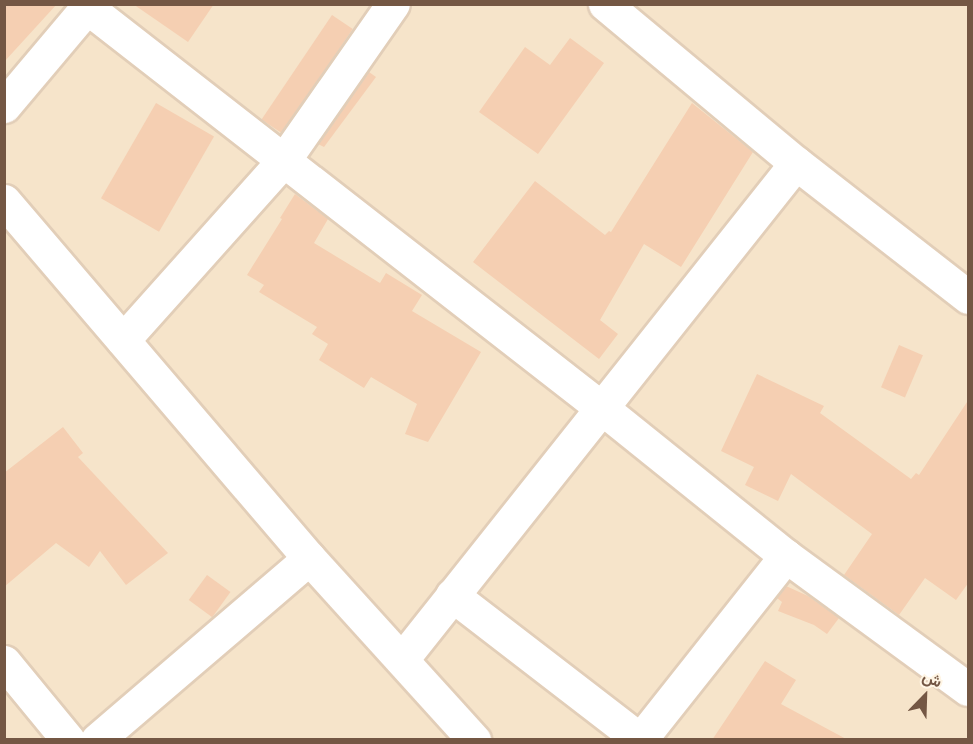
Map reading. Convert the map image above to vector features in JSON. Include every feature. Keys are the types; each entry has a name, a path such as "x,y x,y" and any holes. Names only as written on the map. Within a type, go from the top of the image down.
{"street":[{"path":"123,340 284,160 393,4"},
{"path":"605,4 796,163 969,297"},
{"path":"4,106 89,6 603,409 786,556 969,689"},
{"path":"403,658 603,409 796,163"},
{"path":"4,201 309,558 403,658 474,740"},
{"path":"452,596 640,740 786,556"},
{"path":"97,740 309,558"},
{"path":"4,662 68,740"}],"shaded area":[{"path":"4,5 968,5 968,739 4,739"}],"building":[{"path":"4,4 57,4 4,62"},
{"path":"133,4 214,4 188,42"},
{"path":"332,15 353,29 282,133 262,119"},
{"path":"570,38 604,63 538,154 479,112 525,47 550,65"},
{"path":"369,72 376,77 324,147 318,144"},
{"path":"156,103 214,136 159,232 101,198"},
{"path":"692,103 753,152 681,267 644,244 600,320 618,334 599,359 473,262 535,181 605,235 611,232"},
{"path":"295,194 328,219 314,243 380,283 386,273 422,295 412,311 481,352 428,442 405,434 417,404 371,377 364,388 319,360 328,344 312,334 317,327 259,292 264,285 247,275"},
{"path":"899,345 923,355 905,398 881,387"},
{"path":"757,374 824,406 820,413 911,479 916,473 919,475 969,399 969,582 956,600 925,578 899,615 844,575 872,534 791,474 778,501 745,485 754,467 721,451"},
{"path":"63,427 83,453 78,457 168,553 126,585 100,551 89,567 56,543 4,587 4,473"},
{"path":"207,575 230,592 212,617 189,600"},
{"path":"786,586 808,596 839,618 827,634 814,625 778,611 782,602 777,598"},
{"path":"765,661 796,680 781,704 848,740 712,740"}]}
